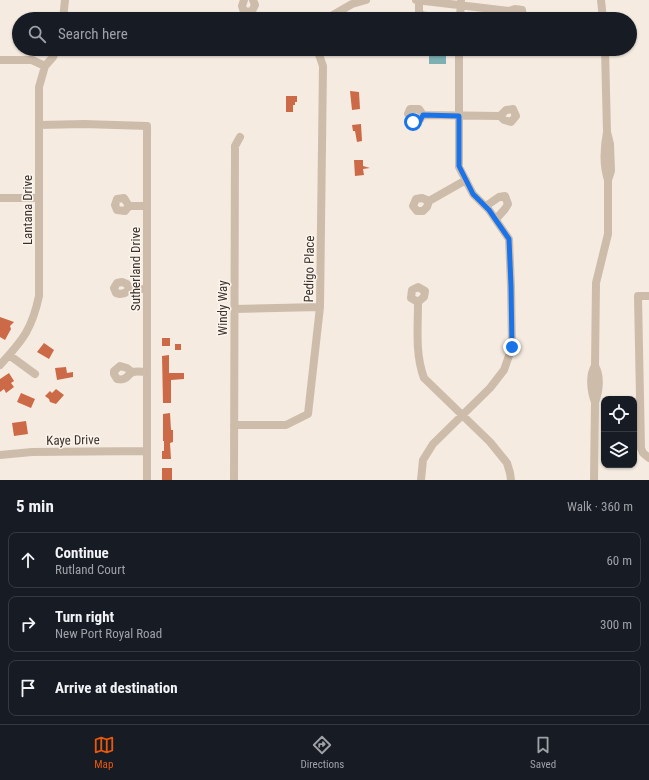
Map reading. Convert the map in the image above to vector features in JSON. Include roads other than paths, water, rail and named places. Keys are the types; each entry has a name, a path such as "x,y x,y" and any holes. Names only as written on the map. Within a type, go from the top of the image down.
{"street":[{"path":"64,12 65,0"},
{"path":"243,12 242,6 244,0"},
{"path":"250,12 255,5 253,0"},
{"path":"338,12 352,4 366,0"},
{"path":"416,0 461,2 509,11 515,9 522,10 522,12"},
{"path":"419,0 420,12"},
{"path":"601,0 602,12"},
{"path":"460,12 461,2"},
{"name":"Lantana Drive","path":"0,365 28,331 36,313 39,296 39,87 45,66 53,56"},
{"name":"Pedigo Place","path":"234,425 286,425 308,414 320,307 324,66 320,56"},
{"path":"421,480 423,460 433,444 490,388 504,370 512,347 509,239 486,206 473,194 459,166 459,56"},
{"path":"594,480 595,402 592,396 592,371 595,366 596,283 608,234 608,180 605,171 605,144 607,132 605,56"},
{"path":"0,60 32,60 45,66"},
{"path":"423,115 500,116"},
{"name":"Sutherland Drive","path":"39,125 79,124 147,126 147,480"},
{"name":"Windy Way","path":"234,480 234,146 240,137"},
{"path":"429,201 466,180"},
{"path":"486,206 499,197 505,196 508,204 496,219"},
{"path":"0,198 39,198"},
{"path":"129,206 147,206"},
{"path":"128,289 147,289"},
{"path":"648,296 638,296 638,353 641,448 643,453 649,458"},
{"path":"418,302 417,350 419,367 424,378 490,442 507,463 511,480"},
{"path":"234,309 320,307"},
{"path":"8,355 35,374"},
{"path":"132,372 147,372"},
{"name":"Kaye Drive","path":"0,455 32,452 147,451"}],"water":[{"path":"429,56 446,56 446,64 429,64"}]}
